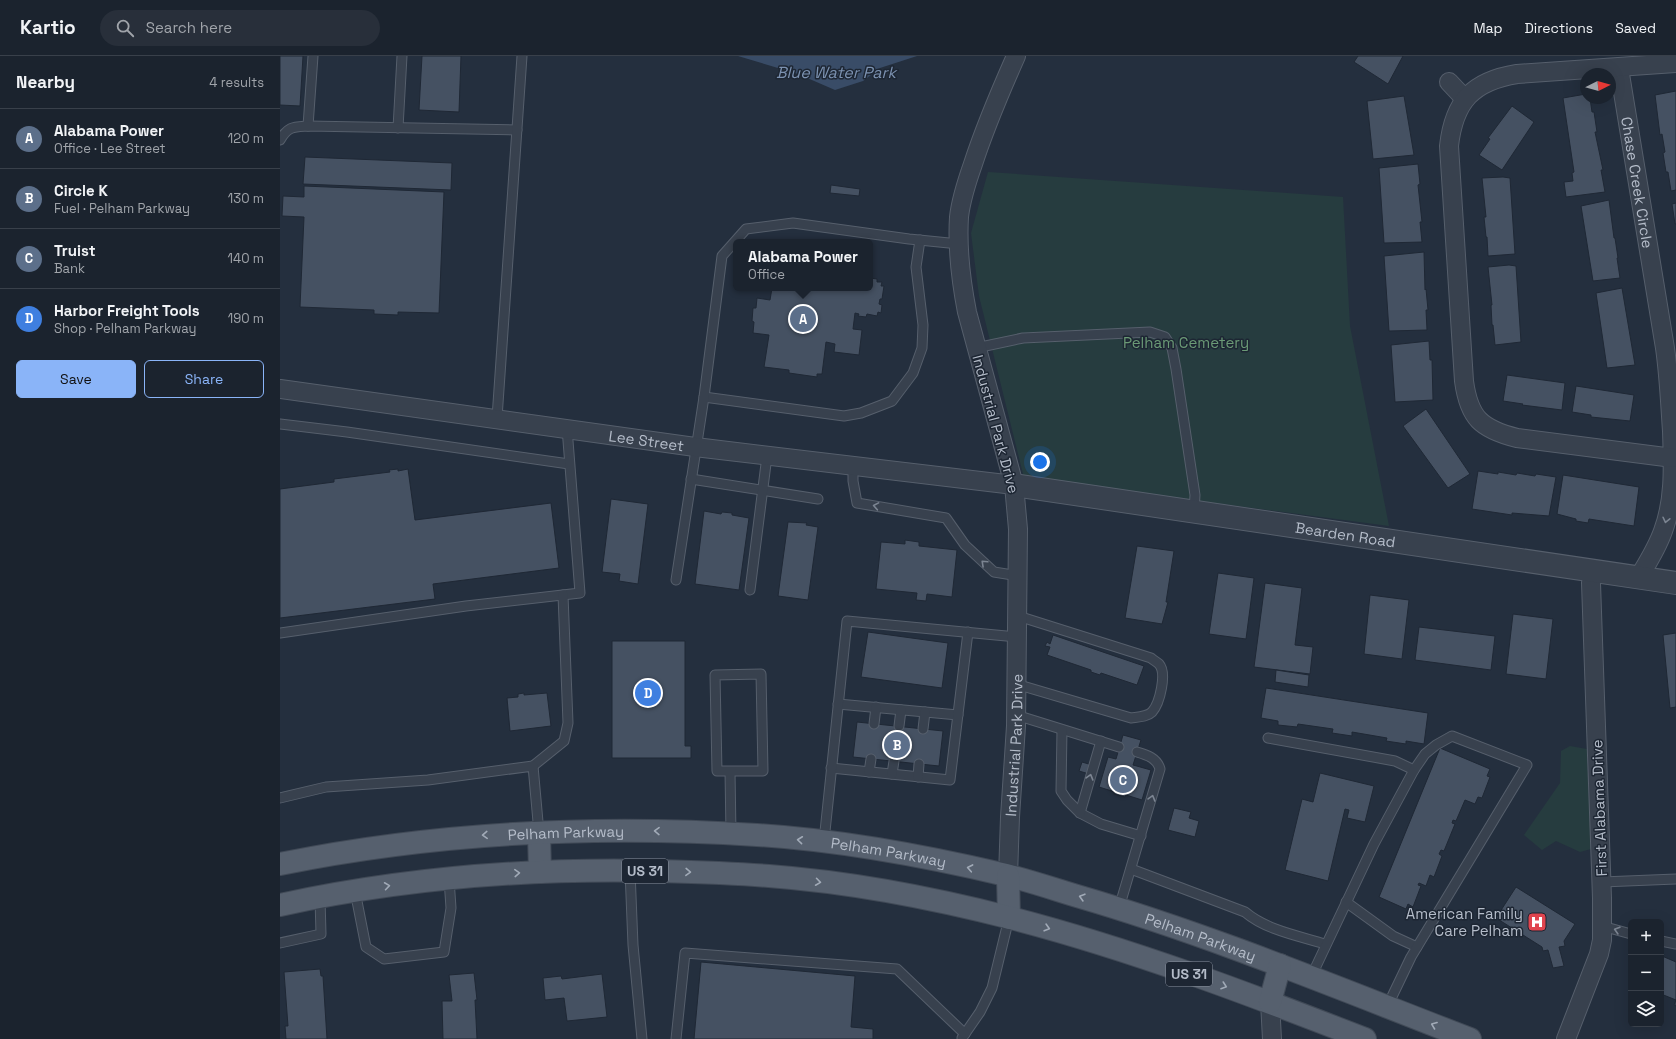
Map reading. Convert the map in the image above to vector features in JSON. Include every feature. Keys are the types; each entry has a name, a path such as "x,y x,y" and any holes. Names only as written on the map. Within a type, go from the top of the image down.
{"main road":[{"name":"Pelham Parkway","path":"280,864 420,842 479,835 593,831 655,831 759,835 824,842 907,855 1008,876 1119,908 1229,945 1470,1039"},
{"path":"539,833 540,872"},
{"name":"US 31","path":"280,905 355,891 449,879 540,872 630,871 769,876 810,880 867,888 1009,918 1138,956 1270,1002 1365,1039"},
{"path":"1008,876 1009,918"},
{"path":"1270,1002 1280,965"}],"street":[{"name":"Industrial Park Drive","path":"1008,876 1016,716 1019,576 1018,529 1014,486 976,348 962,282 959,244 959,218 966,185 984,131 1016,56"},
{"path":"1673,458 1517,438 1501,434 1488,428 1478,419 1471,409 1466,396 1464,381 1449,157 1450,134 1454,120 1465,98 1486,82 1500,77 1517,74 1676,63"},
{"name":"Chase Creek Circle","path":"1619,68 1670,384 1673,481 1676,503"},
{"path":"1449,82 1465,98"},
{"name":"Lee Street","path":"280,389 695,447 1014,486"},
{"name":"Chase Creek Circle","path":"1638,577 1658,544 1664,529 1673,481"},
{"name":"Bearden Road","path":"1014,486 1676,583"},
{"name":"First Alabama Drive","path":"1566,1039 1599,954 1602,926 1602,882 1591,583 1592,570"},
{"path":"1270,1002 1272,1039"}],"lane":[{"path":"308,126 313,56"},
{"path":"398,128 402,56"},
{"path":"496,418 522,56"},
{"path":"280,140 285,132 294,127 308,126 517,130"},
{"path":"737,239 746,229 793,223 959,244"},
{"path":"704,397 844,416 861,413 892,401 913,373 922,348 923,325 916,267 920,240"},
{"path":"676,580 695,447 704,397 722,256 733,244"},
{"path":"976,348 1023,338 1150,332 1165,337 1172,348 1176,369 1195,495 1194,512"},
{"path":"280,424 347,432 569,464"},
{"path":"280,632 466,606 580,593 567,428"},
{"path":"750,590 767,456"},
{"path":"854,467 853,481 857,503 946,518 965,545 994,572 1019,576"},
{"path":"691,479 818,499"},
{"path":"280,798 326,787 428,780 533,766 564,741 568,722 563,595"},
{"path":"1016,684 1131,718 1143,717 1152,712 1161,693 1162,674 1159,664 1151,658 1018,616"},
{"path":"824,842 847,621 1017,637"},
{"path":"831,768 950,780 968,632"},
{"path":"761,674 763,771 730,771 717,772 715,675 761,674"},
{"path":"838,704 958,715"},
{"path":"874,724 876,707"},
{"path":"899,726 901,710"},
{"path":"923,729 924,712"},
{"path":"1016,716 1119,747"},
{"path":"1062,730 1061,791 1080,812 1101,824 1140,836"},
{"path":"1311,977 1325,944 1374,844 1414,770 1425,754 1436,745 1452,736 1527,765 1417,947 1387,1007"},
{"path":"1268,738 1395,761 1414,770"},
{"path":"1080,812 1101,741"},
{"path":"1119,908 1160,769 1159,762 1137,752"},
{"path":"869,772 871,759"},
{"path":"892,774 894,761"},
{"path":"918,777 919,764"},
{"path":"533,766 539,833"},
{"path":"730,771 731,834"},
{"path":"1131,869 1245,912 1253,919 1272,927 1325,944"},
{"path":"630,871 633,945 642,1039"},
{"path":"355,891 366,947 384,959 444,952 451,908 449,879"},
{"path":"1602,882 1676,879"},
{"path":"280,943 321,934 320,898"},
{"path":"1346,902 1393,936 1417,947"},
{"path":"676,1039 685,953 897,969 963,1037 980,1012 992,988 1009,918"},
{"path":"1602,926 1628,933"},
{"path":"1664,942 1676,944"}],"green space":[{"name":"Pelham Cemetery","path":"988,172 1343,197 1350,326 1389,526 1024,478 979,296 971,233"},
{"path":"1570,746 1587,749 1591,849 1580,852 1556,841 1542,850 1524,835 1560,783 1561,751"}],"water":[{"name":"Blue Water Park","path":"738,56 917,56 880,68 863,81 835,90 798,74"}],"building":[{"path":"280,56 303,56 300,106 280,105"},
{"path":"422,56 461,56 459,112 419,110"},
{"path":"1358,56 1403,56 1388,84 1354,62"},
{"path":"1676,91 1676,190 1671,191 1668,172 1666,172 1663,153 1665,152 1662,134 1660,135 1655,95"},
{"path":"1580,95 1580,104 1591,104 1592,112 1594,112 1597,132 1595,132 1603,170 1601,170 1605,192 1566,197 1564,182 1573,181 1572,173 1574,172 1563,98"},
{"path":"1404,96 1414,155 1373,159 1367,101"},
{"path":"1512,106 1534,122 1502,170 1479,155 1490,139 1488,138"},
{"path":"305,157 452,163 451,190 303,184"},
{"path":"1418,164 1422,242 1384,243 1379,168"},
{"path":"1482,178 1510,178 1515,254 1488,256"},
{"path":"831,185 860,189 859,196 830,193"},
{"path":"304,186 444,192 439,313 398,312 398,315 374,314 374,310 300,307 304,217 282,216 283,196 304,197"},
{"path":"1609,200 1620,278 1593,281 1581,206"},
{"path":"1676,203 1676,224 1675,224 1672,204"},
{"path":"1424,252 1425,290 1426,289 1428,310 1426,310 1427,330 1389,331 1384,256"},
{"path":"1509,265 1516,266 1521,342 1495,345 1492,325 1492,305 1488,267"},
{"path":"873,278 877,279 877,282 882,282 881,286 884,286 882,299 880,299 879,304 882,305 881,313 878,312 877,316 867,314 866,317 858,316 859,314 855,313 853,329 862,330 859,355 834,352 835,344 826,342 822,374 817,374 817,377 789,373 789,370 764,367 769,335 753,333 753,308 756,308 757,298 770,300 772,291 873,291"},
{"path":"1622,288 1635,365 1607,368 1596,293"},
{"path":"1429,341 1430,360 1432,360 1433,400 1395,402 1391,345"},
{"path":"1507,375 1565,383 1562,410 1503,401"},
{"path":"1576,386 1634,395 1630,421 1591,417 1591,415 1572,412"},
{"path":"1426,409 1470,474 1448,488 1403,426"},
{"path":"398,469 398,471 408,469 415,520 551,503 559,568 433,584 435,599 280,618 280,489 334,482 334,479 390,472 389,470"},
{"path":"1478,471 1516,475 1517,473 1535,476 1536,474 1556,477 1549,516 1512,513 1512,515 1472,509"},
{"path":"1563,475 1639,487 1634,526 1589,519 1588,523 1576,521 1576,519 1557,514"},
{"path":"611,499 648,504 638,584 619,581 620,574 602,572"},
{"path":"704,511 721,514 722,512 732,513 732,515 749,518 739,590 695,584"},
{"path":"788,522 807,523 806,525 818,527 808,600 778,596"},
{"path":"905,540 919,542 919,546 957,550 952,597 927,594 926,601 916,600 917,593 876,589 881,542 905,544"},
{"path":"1137,546 1174,551 1166,602 1168,602 1162,624 1125,618"},
{"path":"1218,573 1254,578 1246,639 1209,634"},
{"path":"1265,583 1302,588 1295,645 1313,647 1310,674 1254,667"},
{"path":"1370,595 1409,600 1402,659 1364,654"},
{"path":"1513,614 1553,619 1546,679 1506,674"},
{"path":"1419,627 1495,636 1491,670 1415,660"},
{"path":"868,632 948,643 942,688 861,677"},
{"path":"1676,633 1676,707 1670,708 1663,635"},
{"path":"1053,635 1144,666 1137,685 1101,673 1100,675 1091,672 1091,670 1047,655 1050,647 1045,646 1047,642 1050,644"},
{"path":"612,641 685,641 685,746 691,746 691,758 612,758"},
{"path":"1276,670 1309,675 1308,687 1275,682"},
{"path":"1266,688 1428,713 1424,744 1406,741 1406,744 1386,741 1387,738 1352,732 1352,736 1332,733 1333,729 1298,724 1297,727 1278,725 1278,721 1261,718"},
{"path":"524,693 524,695 547,693 551,726 510,731 507,698 518,697 518,694"},
{"path":"857,722 943,731 939,766 853,757"},
{"path":"1123,735 1141,740 1133,765 1151,770 1142,800 1126,795 1125,797 1114,794 1115,792 1099,787 1108,757 1116,759"},
{"path":"1440,748 1490,769 1487,776 1490,777 1482,798 1478,797 1475,804 1465,800 1456,821 1453,820 1452,823 1455,824 1444,851 1441,850 1439,854 1442,856 1434,877 1430,875 1426,886 1419,883 1418,885 1421,886 1413,907 1408,904 1406,909 1379,897"},
{"path":"1082,762 1092,765 1089,774 1079,771"},
{"path":"1320,773 1374,786 1365,822 1347,818 1349,810 1345,809 1328,881 1285,870 1302,799 1313,802"},
{"path":"1174,808 1191,812 1189,818 1199,821 1195,837 1168,830"},
{"path":"1516,887 1575,924 1564,941 1565,946 1559,947 1564,966 1553,968 1548,950 1543,951 1542,947 1496,918"},
{"path":"1664,957 1676,962 1676,1000 1664,995"},
{"path":"701,962 855,976 851,1027 873,1029 873,1039 694,1039"},
{"path":"320,969 321,976 323,976 327,1039 286,1039 285,1026 288,1026 284,972"},
{"path":"474,973 477,1000 475,1000 477,1039 443,1039 442,1001 452,1001 449,975"},
{"path":"602,974 607,1017 567,1021 564,998 545,1000 543,978 561,976 562,979"}],"place":[{"name":"Alabama Power","path":"803,319"},
{"name":"Harbor Freight Tools","path":"648,693"},
{"name":"Circle K","path":"897,745"},
{"name":"Truist","path":"1123,780"},
{"name":"American Family Care Pelham","path":"1537,922"}]}
